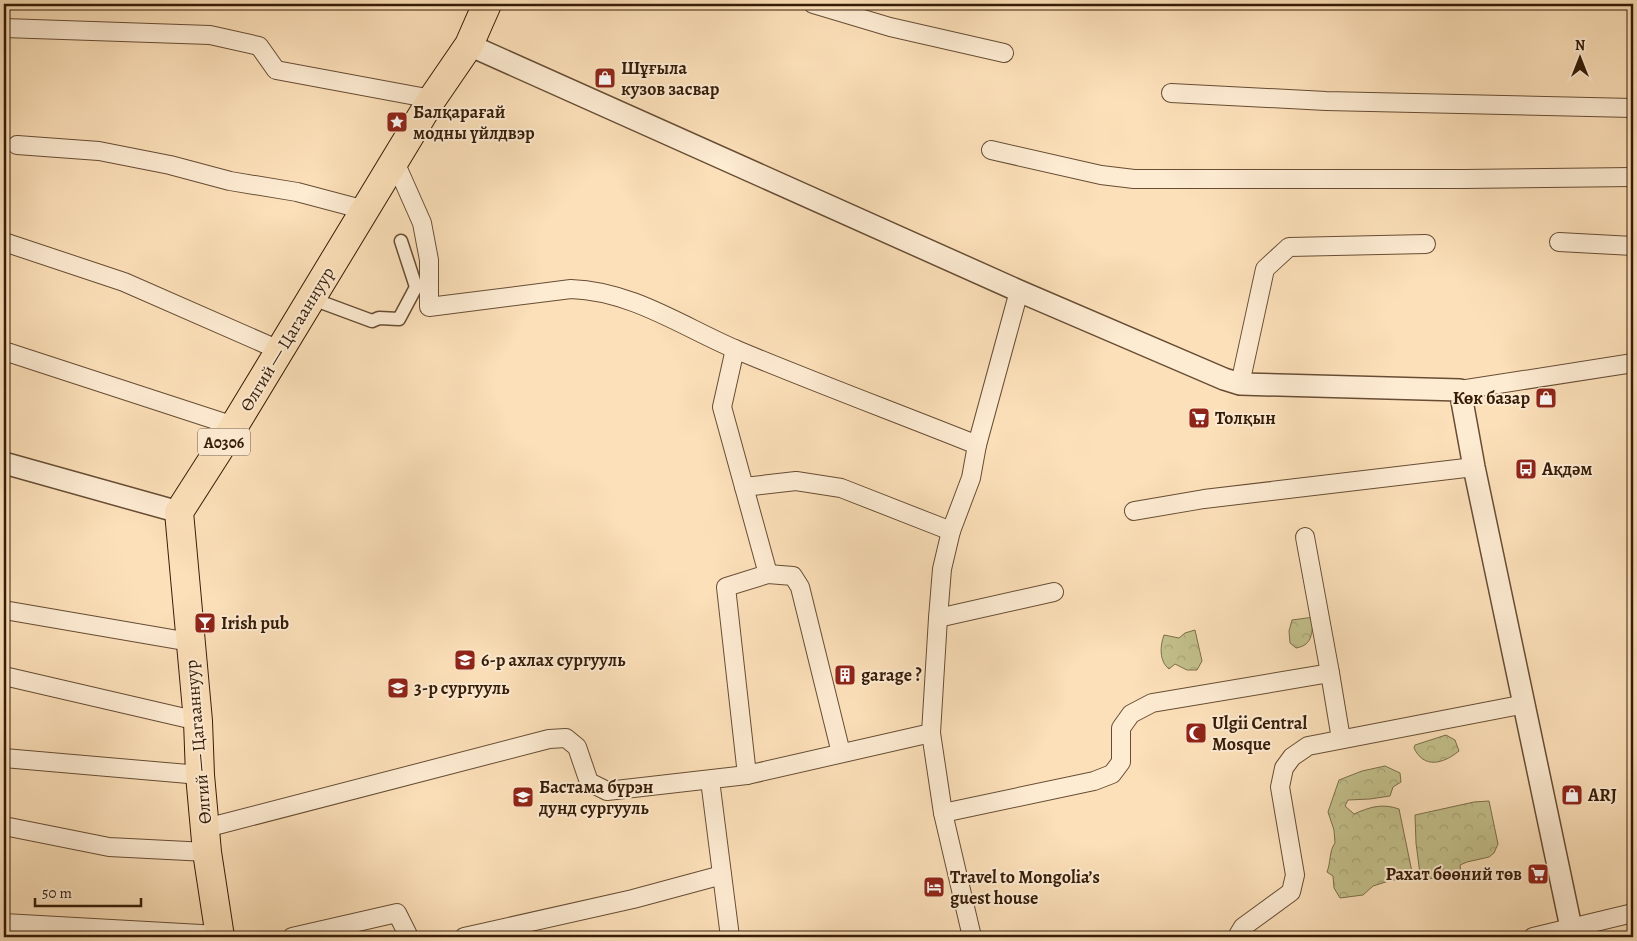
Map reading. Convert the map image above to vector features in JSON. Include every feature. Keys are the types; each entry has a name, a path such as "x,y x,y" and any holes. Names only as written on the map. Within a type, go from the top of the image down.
{"highway":[{"name":"Өлгий — Цагааннуур","path":"221,937 206,840 200,775 198,721 179,512 234,426 432,99 469,44 487,4"}],"street":[{"path":"813,4 890,27 1004,53"},
{"path":"4,28 210,35 259,46 276,70 432,99"},
{"path":"469,44 1019,290 1215,375 1240,384 1460,390 1633,364"},
{"path":"1171,93 1326,101 1633,108"},
{"path":"17,145 99,151 170,165 230,181 296,192 365,210"},
{"path":"991,150 1101,175 1134,179 1633,177"},
{"path":"395,162 422,223 429,260 429,307 572,289 592,290 632,301 735,349 977,445"},
{"path":"318,301 372,321 379,318 399,318 416,286 400,241"},
{"path":"4,242 124,282 279,350"},
{"path":"1559,242 1633,246"},
{"path":"1240,384 1266,269 1290,247 1426,244"},
{"path":"972,937 943,813 931,733 938,618 942,568 951,531 971,478 977,445 1019,290"},
{"path":"735,349 722,407 768,574"},
{"path":"4,351 234,426"},
{"path":"1460,390 1474,467 1572,933"},
{"path":"4,463 179,512"},
{"path":"1134,511 1204,499 1474,467"},
{"path":"744,487 796,481 840,488 951,531"},
{"path":"1305,537 1341,739"},
{"path":"747,775 726,587 768,574 793,576 800,587 841,753"},
{"path":"938,618 1054,592"},
{"path":"4,610 190,642"},
{"path":"943,813 1094,781 1112,774 1121,762 1121,728 1131,714 1152,704 1330,673"},
{"path":"4,676 198,721"},
{"path":"1237,937 1243,927 1291,892 1295,875 1280,787 1284,768 1292,757 1308,746 1525,704"},
{"path":"4,826 109,846 206,840 549,738 566,738 577,747 588,782 607,790 747,775 931,733"},
{"path":"4,758 200,775"},
{"path":"710,780 730,937"},
{"path":"464,937 634,899 722,875"},
{"path":"292,937 397,913 409,937"},
{"path":"1533,937 1572,933 1633,913"},
{"path":"4,923 221,937"}],"green space":[{"path":"1314,617 1309,641 1296,648 1290,643 1289,631 1292,620"},
{"path":"1195,630 1202,661 1197,670 1187,670 1175,664 1169,669 1163,662 1161,653 1164,635 1179,638 1185,633"},
{"path":"1446,735 1455,740 1459,751 1447,759 1428,762 1418,755 1414,748 1415,745"},
{"path":"1385,766 1400,773 1401,782 1393,787 1390,796 1348,800 1345,806 1354,814 1376,807 1387,806 1399,809 1412,872 1411,879 1392,880 1373,886 1363,895 1340,898 1334,888 1333,876 1327,872 1335,843 1334,830 1328,812 1339,780 1362,771"},
{"path":"1489,801 1498,844 1494,853 1489,857 1460,865 1461,874 1427,879 1420,874 1415,815 1474,802"}],"place":[{"name":"Шұғыла кузов засвар","path":"605,78"},
{"name":"Балқарағай модны үйлдвэр","path":"397,122"},
{"name":"Көк базар","path":"1546,398"},
{"name":"Толқын","path":"1199,418"},
{"name":"Ақдəм","path":"1526,469"},
{"name":"Irish pub","path":"205,623"},
{"name":"6-р ахлах сургууль","path":"465,660"},
{"name":"garage ?","path":"845,675"},
{"name":"3-р сургууль","path":"398,688"},
{"name":"Ulgii Central Mosque","path":"1196,733"},
{"name":"ARJ","path":"1572,795"},
{"name":"Бастама бүрэн дунд сургууль","path":"523,797"},
{"name":"Раxат бөөний төв","path":"1538,874"},
{"name":"Travel to Mongolia’s guest house","path":"934,887"}]}
